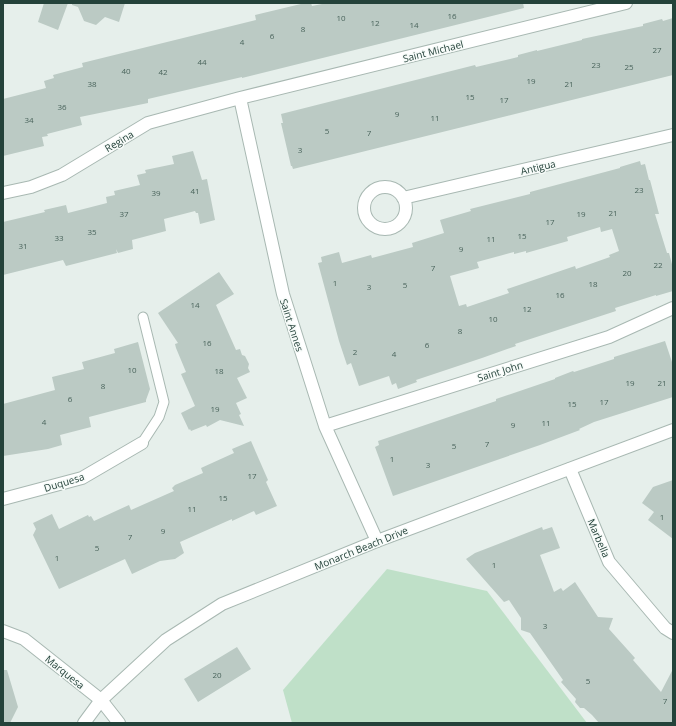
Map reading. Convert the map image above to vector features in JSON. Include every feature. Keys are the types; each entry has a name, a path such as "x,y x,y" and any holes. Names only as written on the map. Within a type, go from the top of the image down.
{"street":[{"name":"Saint Michael","path":"240,98 626,3"},
{"name":"Regina","path":"3,193 31,187 62,176 148,123 240,98"},
{"name":"Saint Annes","path":"240,98 283,294 325,426 377,541"},
{"name":"Antigua","path":"403,198 673,135"},
{"name":"Saint John","path":"325,426 609,336 673,308"},
{"name":"Monarch Beach Drive","path":"84,723 101,700 166,640 222,604 377,541 570,470 673,430"},
{"name":"Duquesa","path":"3,499 82,478 142,443"},
{"name":"Marbella","path":"570,470 609,562 665,628 673,633"},
{"name":"Marquesa","path":"3,631 24,639 101,700 118,723"}],"lane":[{"path":"142,443 159,417 164,402 143,317"}],"green space":[{"path":"387,569 487,591 587,723 292,723 283,690"}],"building":[{"path":"44,3 68,3 58,30 38,22"},
{"path":"72,3 125,3 119,22 105,17 96,25 84,21 78,7 72,5"},
{"path":"305,3 311,3 312,6 327,3 523,3 524,8 242,78 148,99 148,103 80,117 82,125 47,134 48,136 42,137 44,146 3,156 3,99 46,88 44,81 54,78 53,75 83,67 82,63 256,20 255,15"},
{"path":"673,18 673,75 293,169 291,166 281,123 283,123 281,114 475,65 476,67 518,57 518,55 537,50 643,26 643,24 662,19 663,21"},
{"path":"193,151 202,180 207,179 215,220 200,224 198,213 195,211 164,219 166,231 132,240 133,249 118,253 116,249 117,253 66,266 63,260 3,275 3,222 45,212 44,210 66,205 68,213 107,203 106,197 115,195 114,191 140,185 137,175 146,173 145,170 174,164 172,156"},
{"path":"640,161 641,165 645,164 659,214 655,214 673,268 673,291 615,308 616,311 515,344 516,346 416,380 417,382 398,389 396,383 392,385 389,376 359,386 351,363 347,365 339,341 318,263 322,262 321,257 339,252 342,263 371,255 372,258 413,247 412,243 444,233 440,220 471,211 470,209 530,194 530,192","holes":["600,227 601,232 612,229 619,251 609,255 610,257 576,269 575,266 507,289 509,293 467,307 466,304 459,306 450,276 479,268 477,262 514,252 514,254 526,251 526,253 568,241 567,237"]},
{"path":"219,272 234,294 216,305 236,350 240,349 242,355 245,356 249,364 248,368 250,372 237,378 247,398 236,403 244,426 220,420 207,427 206,425 191,431 190,429 189,430 181,413 195,406 181,374 186,372 176,348 175,344 178,343 158,313"},
{"path":"665,341 673,365 673,397 594,422 579,429 580,430 540,445 393,496 375,447 379,445 378,441 496,401 496,399 555,379 573,371 574,372 614,359 614,357"},
{"path":"138,342 150,389 146,402 89,417 91,427 60,435 62,445 48,449 3,456 3,404 55,390 52,377 84,369 82,362 115,353 114,349"},
{"path":"251,441 268,480 266,482 277,506 256,515 254,511 232,521 232,519 180,542 184,553 175,559 160,561 132,574 125,559 59,589 33,535 36,529 33,523 52,514 59,529 88,515 89,517 91,516 94,521 129,505 131,510 174,491 172,488 175,485 203,473 201,468 234,453 232,449"},
{"path":"673,480 673,539 648,520 654,512 642,503 653,487"},
{"path":"542,527 543,530 552,527 560,548 540,555 554,592 561,588 563,591 575,582 598,617 613,618 609,629 635,658 633,660 661,692 673,669 673,723 599,723 584,708 580,708 575,702 576,699 561,682 563,680 530,633 521,630 521,618 509,600 504,602 466,559 475,553"},
{"path":"237,647 251,669 198,702 184,679"},
{"path":"3,670 7,670 18,707 10,723 3,723"}]}
